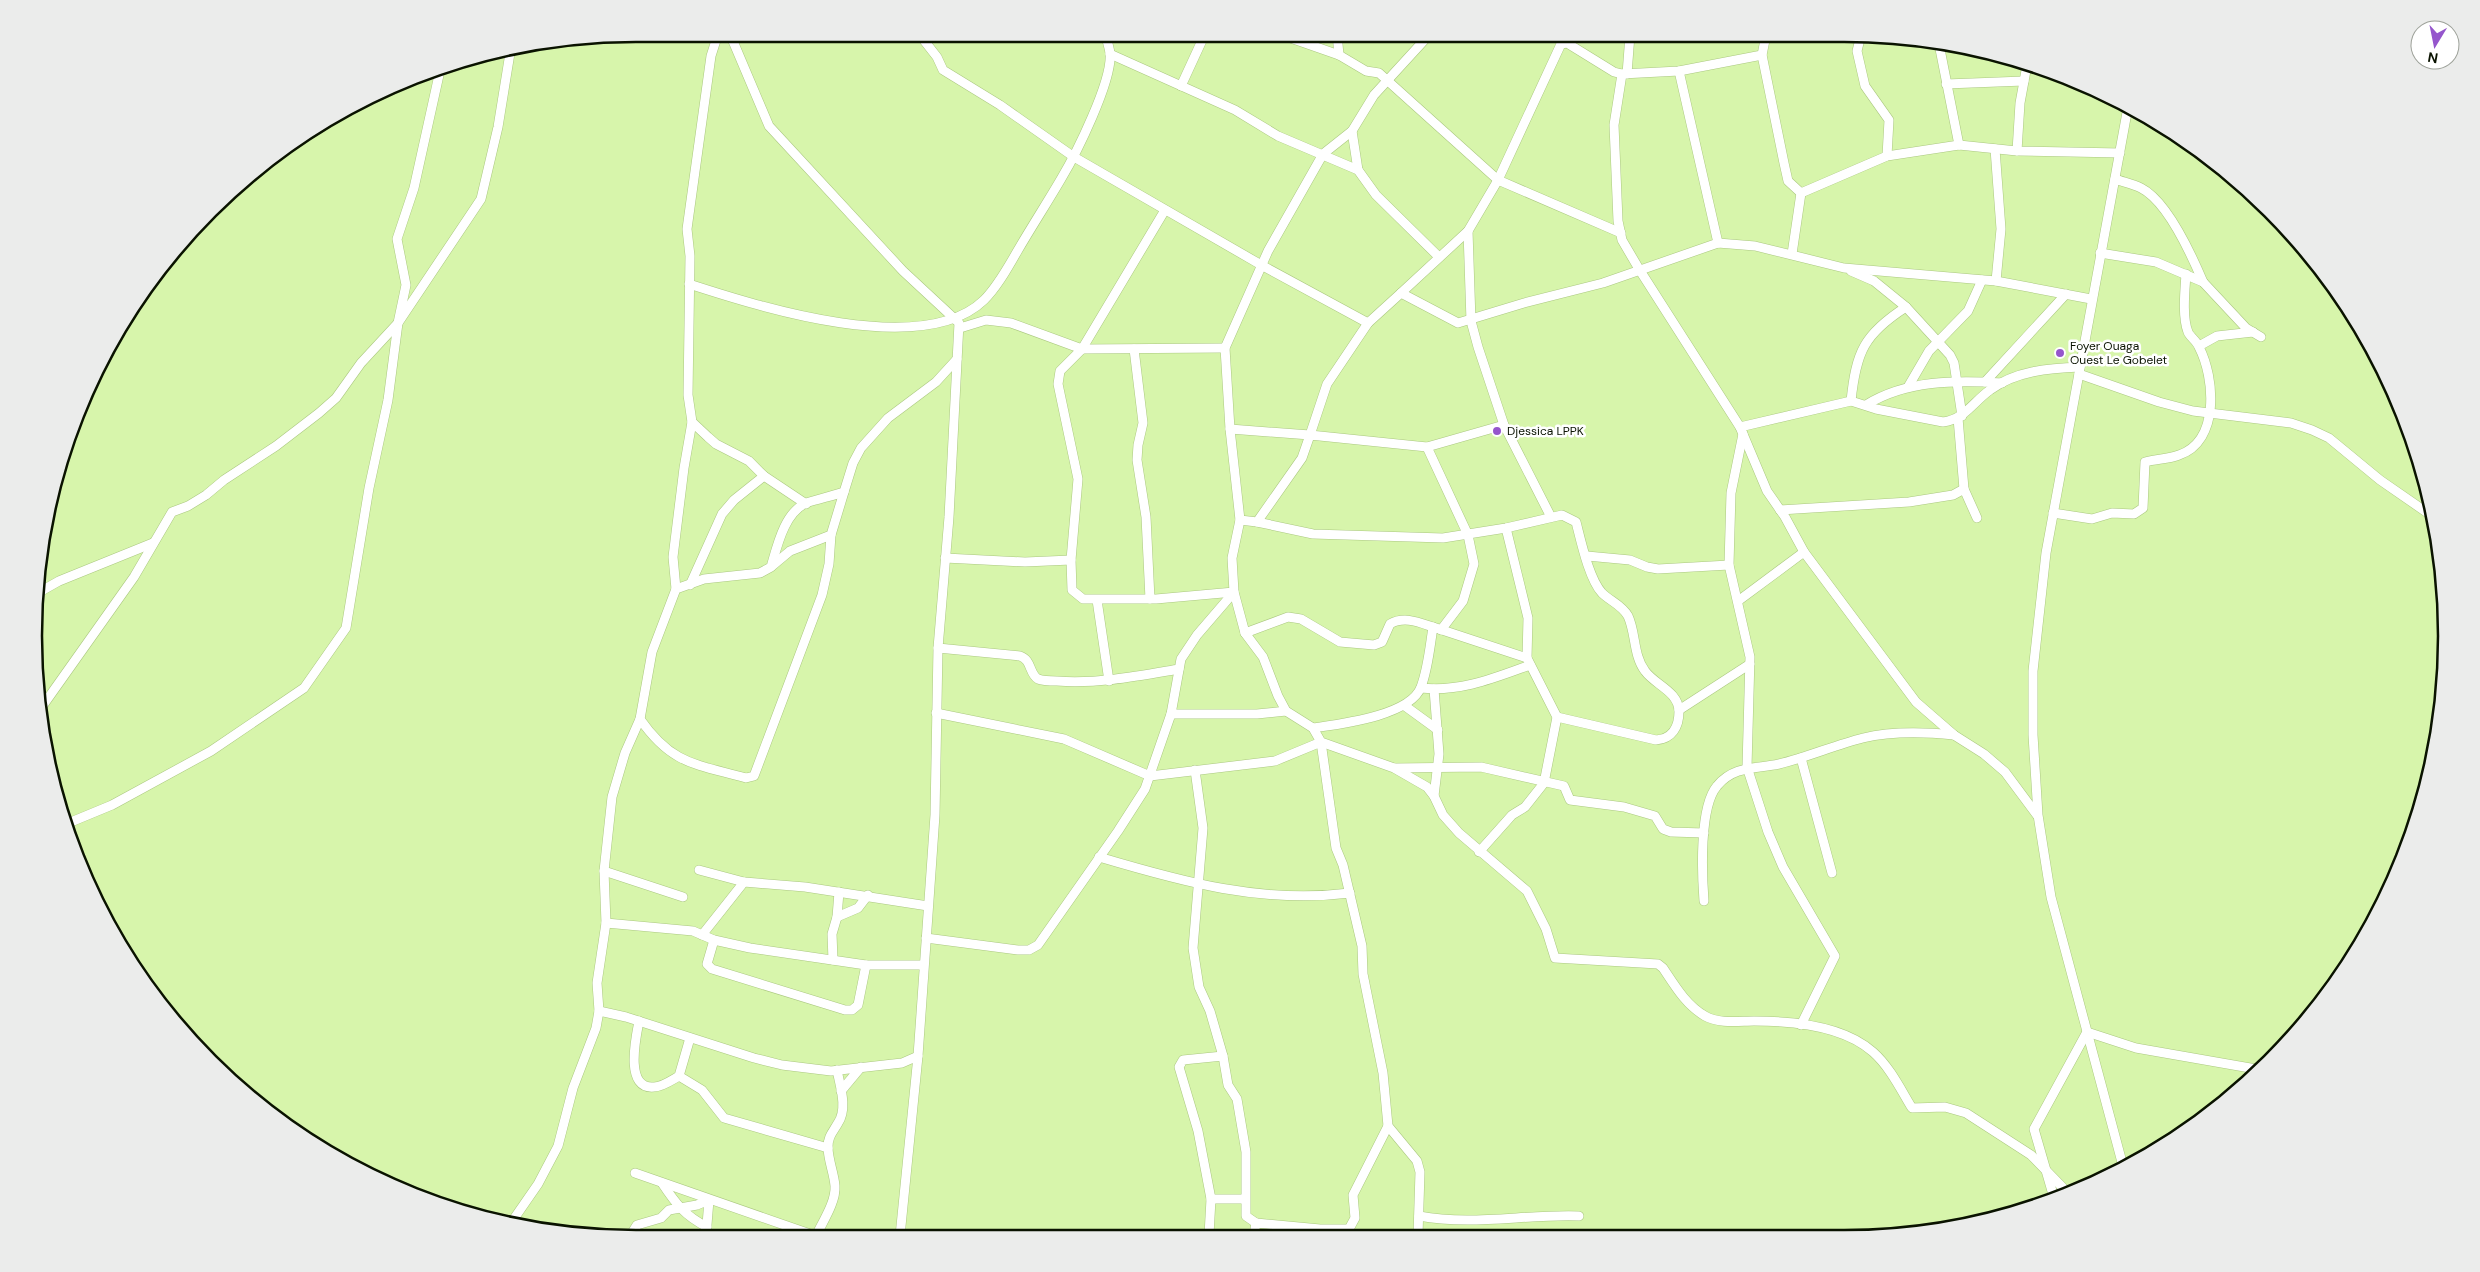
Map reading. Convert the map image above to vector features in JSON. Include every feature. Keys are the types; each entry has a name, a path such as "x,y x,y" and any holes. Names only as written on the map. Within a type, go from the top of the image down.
{"street":[{"path":"515,1217 538,1184 558,1146 573,1088 596,1028 599,1011 597,983 606,923 604,871 616,781 625,753 640,719 652,652 676,589 673,557 684,468 692,422 688,395 691,336 690,256 687,229 712,56 716,42"},
{"path":"737,42 769,126 903,271 958,323"},
{"path":"925,42 937,57 943,70 1000,105 1074,157 1263,266 1368,322"},
{"path":"901,1230 918,1056 936,790 938,648 958,323 983,300 1002,278 1074,157 1104,84 1110,54 1107,42"},
{"path":"1181,86 1201,42"},
{"path":"1302,42 1339,55 1366,70 1379,73 1498,180 1621,233"},
{"path":"1338,42 1339,55"},
{"path":"1195,770 1202,828 1199,884 1192,948 1200,987 1210,1011 1224,1056 1228,1085 1237,1099 1246,1152 1246,1216 1256,1223 1320,1229 1349,1229 1354,1218 1353,1195 1388,1126 1383,1074 1364,981 1362,946 1350,893 1336,848 1321,742 1313,728 1286,711 1263,657 1245,633 1234,592 1232,558 1240,520 1230,429 1225,348 1263,266 1268,251 1323,154 1352,131 1374,95 1421,42"},
{"path":"1629,42 1614,124 1617,211 1621,233 1639,269 1741,430 1767,491 1804,552 1916,702 1954,735 1984,754 2005,772 2038,815"},
{"path":"1765,42 1762,55 1788,181 1801,193"},
{"path":"1256,522 1302,458 1327,384 1368,322 1468,231 1498,180 1561,44 1567,43 1614,72 1624,74 1679,71 1762,55"},
{"path":"1859,43 1857,51 1865,86 1889,120 1887,156"},
{"path":"1940,51 1959,145"},
{"path":"1110,54 1235,110 1278,136 1358,170"},
{"path":"47,700 134,577 172,512 188,506 206,495 224,480 276,446 336,398 361,363 398,323 481,199 498,126 510,56"},
{"path":"1679,71 1718,243"},
{"path":"2017,151 2020,103 2026,71"},
{"path":"72,821 112,805 211,751 304,688 346,628 369,488 388,400 398,323 406,284 397,239 414,188 439,76"},
{"path":"1946,84 2024,81"},
{"path":"2121,1160 2051,897 2038,815 2033,735 2033,671 2038,609 2053,513 2091,298 2127,115"},
{"path":"1352,131 1358,170 1376,195 1439,257"},
{"path":"1801,193 1887,156 1959,145 1995,150 2120,153"},
{"path":"1995,150 2001,229 1996,281"},
{"path":"2115,179 2142,188 2158,203 2185,242 2203,282 2246,328 2257,334 2217,336 2199,346"},
{"path":"1792,254 1801,193"},
{"path":"1166,210 1082,349 1060,371 1058,384 1078,479 1071,560 1072,590 1083,599 1097,600 1150,599 1234,592"},
{"path":"1468,231 1471,321 1504,425 1551,517"},
{"path":"1401,293 1428,306 1447,319 1458,323 1471,321 1524,303 1603,283 1718,243 1755,246 1844,268 1874,281 1906,308 1937,341 1954,363 1958,380 1964,489 1977,518"},
{"path":"2100,253 2156,262 2203,282"},
{"path":"1844,268 1996,281 2091,298"},
{"path":"2053,513 2092,518 2112,513 2134,514 2143,508 2145,462 2180,455 2200,440 2210,413 2209,376 2199,346 2188,332 2184,301 2186,274"},
{"path":"1908,388 1937,341 1968,312 1982,280"},
{"path":"689,284 736,299 818,320 918,327 986,320 1011,322 1082,349 1225,348"},
{"path":"1985,382 2066,294"},
{"path":"1851,401 1854,371 1863,347 1883,322 1906,308"},
{"path":"1134,349 1143,423 1137,460 1146,517 1150,599"},
{"path":"640,719 654,739 678,758 746,778 754,776 822,595 829,564 831,535 853,462 861,448 888,418 936,382 957,360"},
{"path":"1741,430 1851,401 1876,409 1943,422 1960,417 1990,389 2002,383 2043,369 2079,370 2159,402 2210,413 2291,423 2312,430 2329,438 2380,480 2424,510"},
{"path":"1866,405 1879,396 1908,388 1958,380 2002,383"},
{"path":"692,422 716,444 749,461 764,476 806,504"},
{"path":"1230,429 1427,447 1504,425"},
{"path":"1741,430 1731,493 1729,565 1750,664 1747,767 1768,832 1783,867 1834,956 1801,1025"},
{"path":"1313,728 1362,719 1405,706 1421,688 1437,628 1463,601 1474,564 1468,535 1427,447"},
{"path":"690,584 722,514 734,500 764,476"},
{"path":"1780,510 1910,502 1952,495 1964,489"},
{"path":"771,567 777,547 796,510 806,504 844,492"},
{"path":"1240,520 1313,534 1436,538 1468,535 1562,515 1576,522 1594,581 1604,594 1617,603 1628,616 1638,657 1645,671 1675,699 1679,710 1676,728 1671,736 1656,740 1557,717"},
{"path":"1479,852 1512,815 1525,807 1544,783 1557,717 1529,662 1528,618 1506,528"},
{"path":"676,589 704,579 760,573 771,567 790,551 831,535"},
{"path":"45,589 59,581 153,543"},
{"path":"1738,601 1804,552"},
{"path":"1587,556 1630,560 1647,568 1658,569 1729,565"},
{"path":"945,558 1025,562 1071,560"},
{"path":"926,938 1029,950 1038,945 1049,932 1145,789 1171,714 1179,668 1185,651 1234,592"},
{"path":"1097,600 1109,681"},
{"path":"1245,633 1288,617 1294,617 1305,621 1336,641 1374,646 1382,642 1390,624 1408,620 1437,628 1529,662"},
{"path":"938,648 1020,656 1027,659 1033,674 1041,680 1072,682 1109,681 1179,668"},
{"path":"1421,688 1434,689 1471,686 1529,662"},
{"path":"1679,710 1750,664"},
{"path":"1434,689 1438,730 1438,766 1434,796"},
{"path":"1405,706 1438,730"},
{"path":"1171,714 1257,714 1286,711"},
{"path":"936,713 1064,738 1150,776 1275,761 1321,742 1394,768 1427,787 1434,796 1443,815 1479,852 1527,891 1546,930 1555,958 1658,964 1690,1006 1707,1018 1720,1021 1778,1021 1818,1027 1852,1038 1873,1052 1882,1062 1912,1108 1944,1107 1966,1113 2031,1155 2062,1187"},
{"path":"1704,901 1702,879 1704,833 1707,814 1716,787 1722,781 1747,767 1778,764 1863,738 1927,732 1954,735"},
{"path":"1800,758 1832,874"},
{"path":"1394,768 1481,767 1544,783 1564,786 1570,800 1624,807 1655,816 1663,830 1704,833"},
{"path":"1100,857 1199,884 1224,887 1240,893 1318,896 1350,893"},
{"path":"699,870 744,882 868,895 928,906"},
{"path":"604,871 683,897"},
{"path":"702,935 744,882"},
{"path":"833,960 832,934 837,917 839,892"},
{"path":"837,917 858,908 868,895"},
{"path":"606,923 693,932 714,940 866,965 923,965"},
{"path":"714,940 707,964 712,969 845,1010 852,1010 858,1005 866,965"},
{"path":"599,1011 639,1021 782,1065 837,1070 902,1063 918,1056"},
{"path":"639,1021 634,1045 636,1077 646,1087 655,1087 679,1076 690,1038"},
{"path":"2087,1032 2136,1048 2251,1068"},
{"path":"2052,1191 2034,1129 2087,1032"},
{"path":"1209,1230 1212,1198 1198,1131 1179,1067 1183,1060 1224,1056"},
{"path":"841,1091 860,1067"},
{"path":"819,1230 835,1192 828,1148 830,1134 842,1114 841,1091 837,1070"},
{"path":"679,1076 702,1090 724,1118 828,1148"},
{"path":"1388,1126 1417,1161 1420,1172 1418,1230"},
{"path":"635,1173 798,1230"},
{"path":"662,1183 677,1207 692,1219 707,1227"},
{"path":"1212,1198 1245,1199"},
{"path":"634,1230 637,1226 661,1218 669,1210 677,1207 697,1205 709,1200"},
{"path":"707,1230 709,1200"},
{"path":"1419,1216 1462,1222 1486,1218 1578,1216"},
{"path":"1255,1230 1256,1223"}],"place":[{"name":"Foyer Ouaga Ouest Le Gobelet","path":"2060,353"},
{"name":"Djessica LPPK","path":"1497,431"}]}
